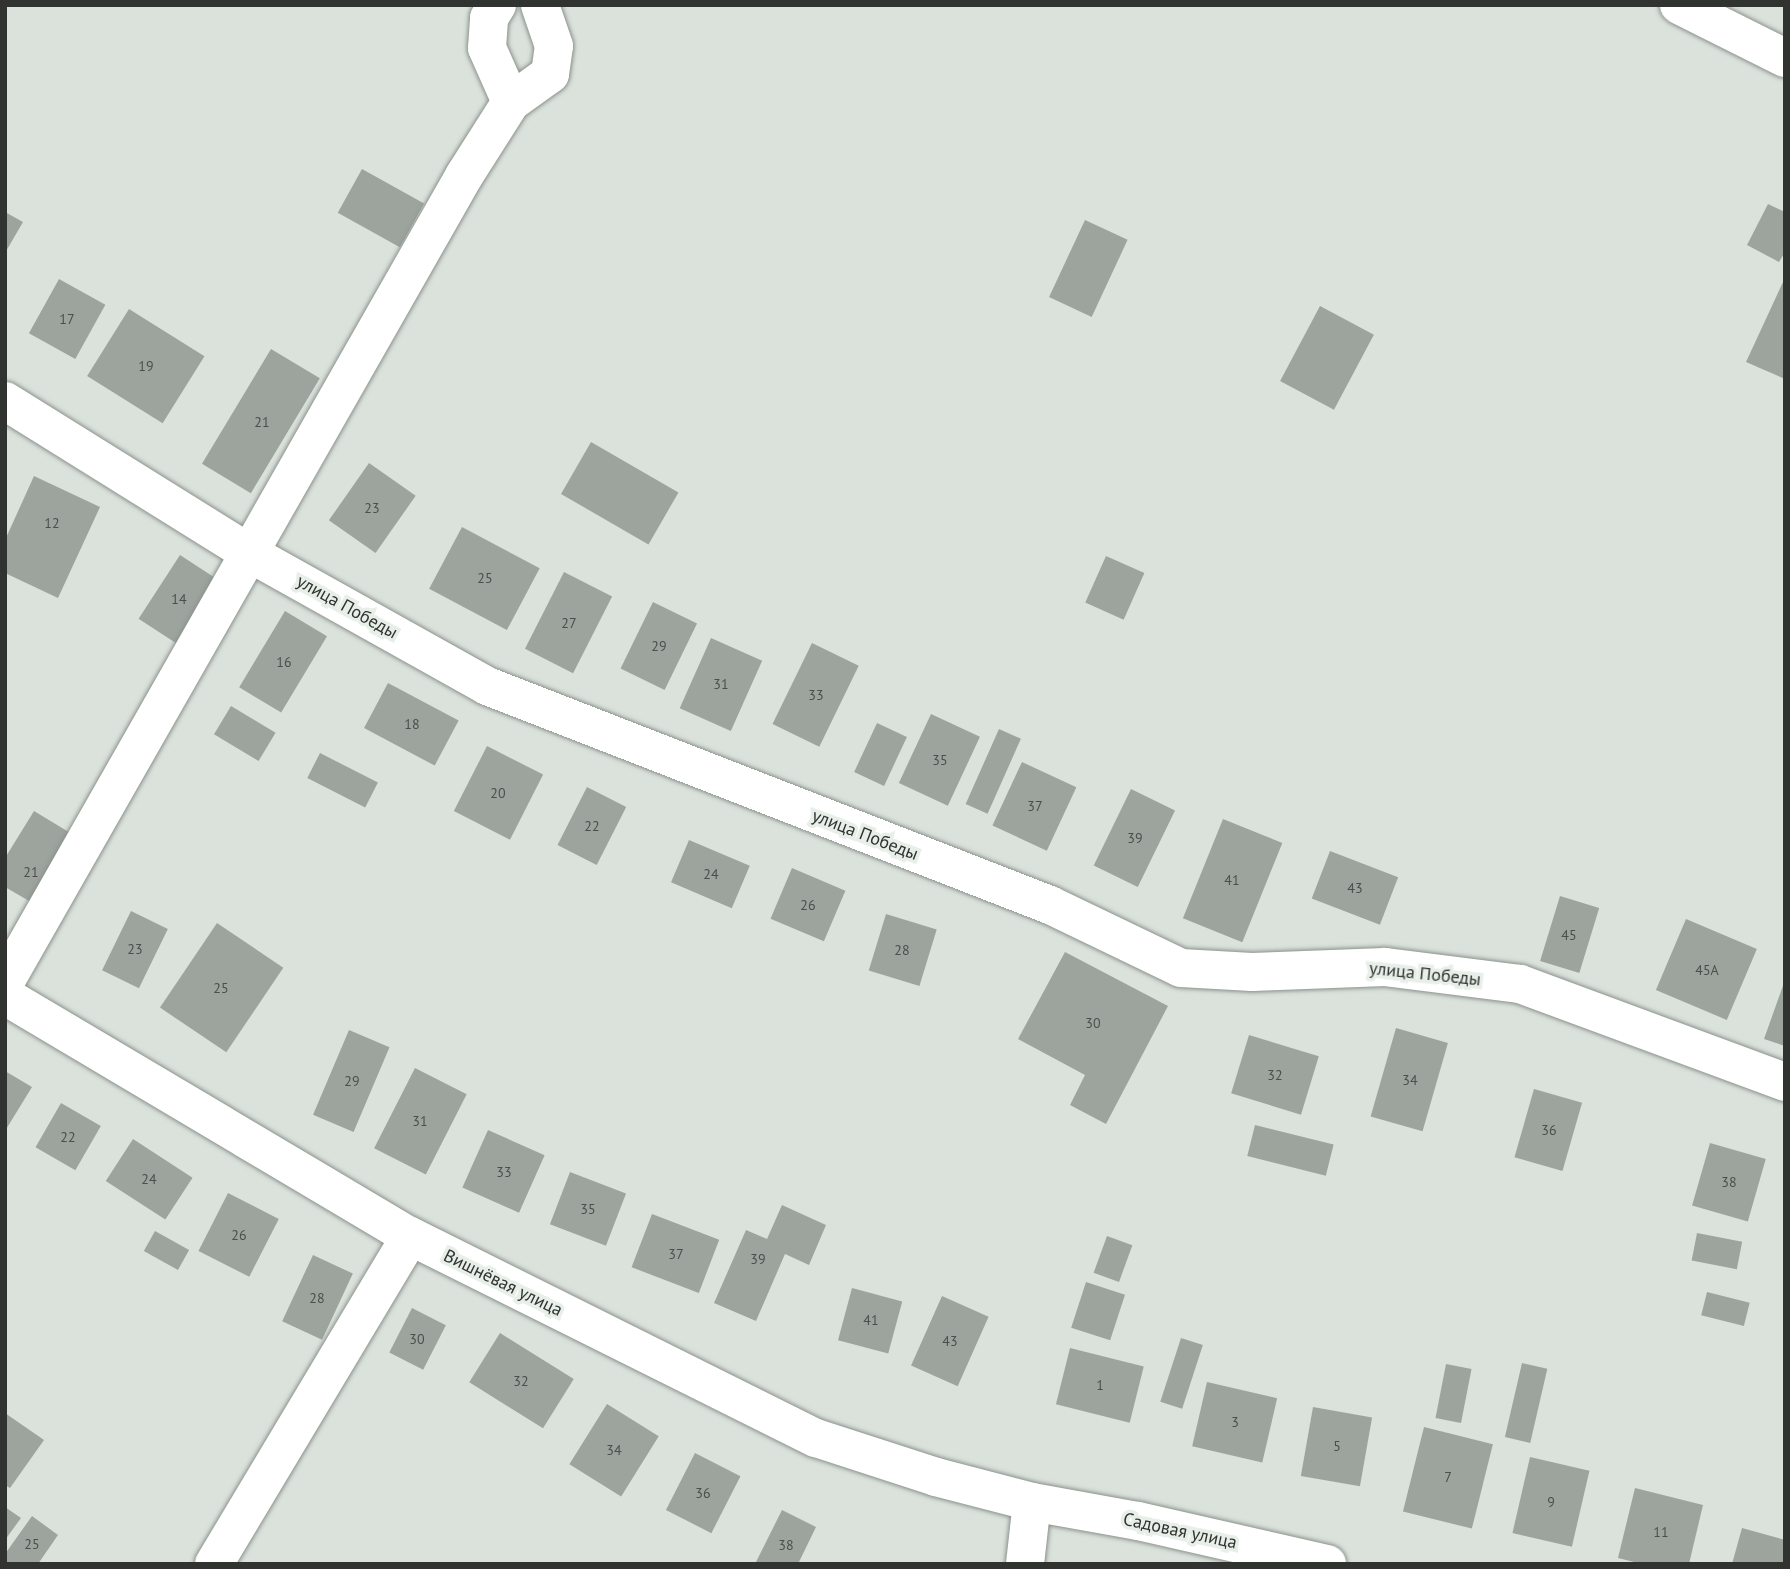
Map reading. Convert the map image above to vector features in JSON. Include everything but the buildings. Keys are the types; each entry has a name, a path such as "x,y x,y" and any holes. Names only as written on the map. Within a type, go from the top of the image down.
{"street":[{"path":"497,5 489,18 486,48 511,102"},
{"path":"5,982 464,176 511,102 551,74 554,46 540,5"},
{"path":"1679,5 1785,58"},
{"name":"улица Победы","path":"5,401 251,554 487,686 1050,905 1181,968 1252,972 1385,967 1520,984 1785,1082"},
{"name":"Вишнёвая улица","path":"5,996 411,1237 816,1438 936,1478 1032,1502"},
{"path":"214,1564 411,1237"},
{"path":"1025,1564 1032,1502"},
{"name":"Садовая улица","path":"1032,1502 1138,1521 1327,1564"}]}
